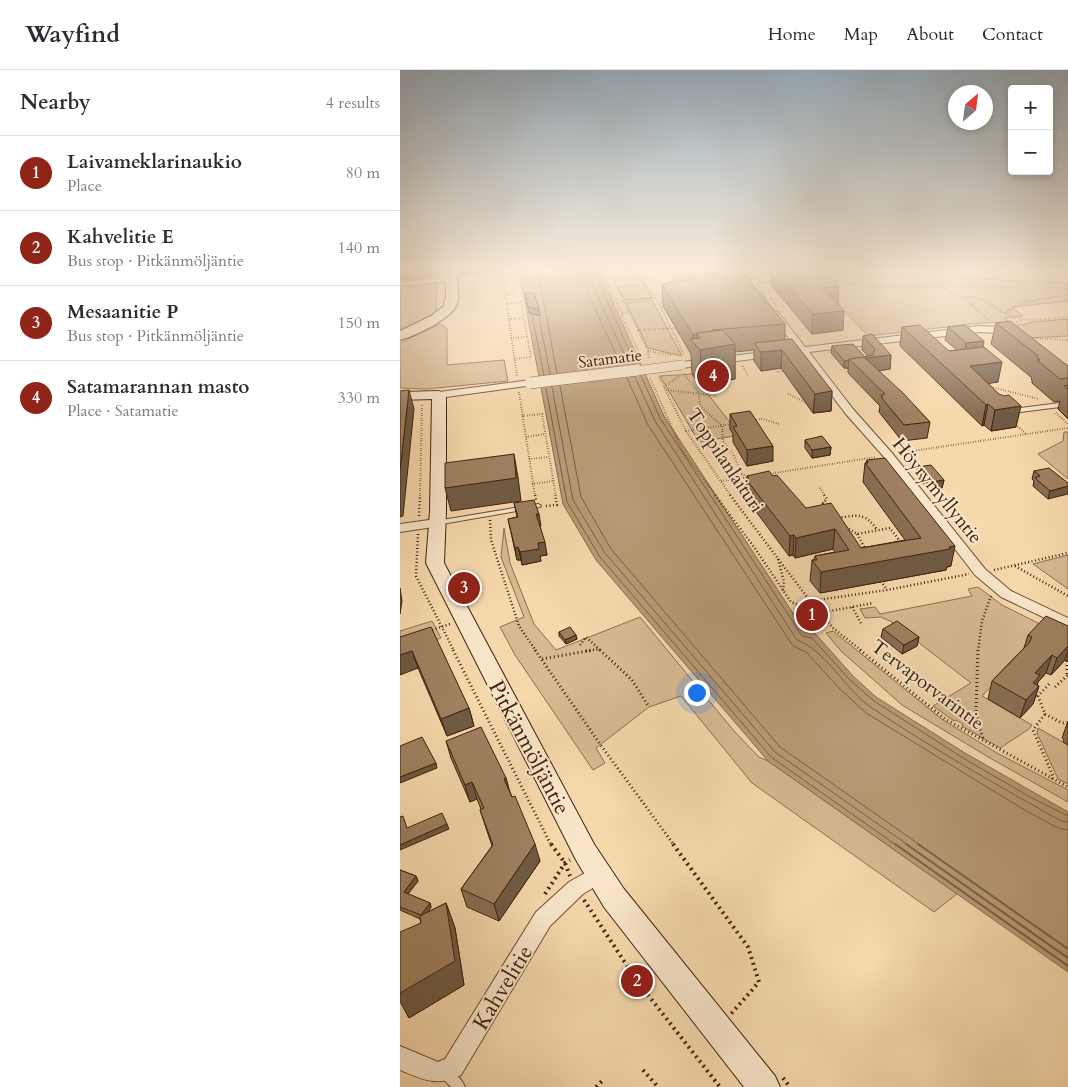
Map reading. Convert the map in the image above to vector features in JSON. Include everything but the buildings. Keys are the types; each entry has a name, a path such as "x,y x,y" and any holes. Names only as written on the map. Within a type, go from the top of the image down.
{"street":[{"path":"400,336 435,318"},
{"name":"Höyrymyllyntie","path":"779,318 882,456 980,572 1006,594 1068,624"},
{"name":"Satamatie","path":"430,401 530,382 804,350 854,346 980,329 998,330 1022,339"},
{"path":"400,396 430,401"},
{"name":"Pitkänmöljäntie","path":"430,401 438,512 435,563 463,620 585,852 614,898 772,1080"},
{"path":"400,528 436,523"},
{"name":"Kahvelitie","path":"400,1058 452,1080 457,1062 543,919 576,888 599,874"}],"lane":[{"path":"1003,412 1065,404"},
{"path":"436,523 470,520 490,514 539,507"}],"path":[{"path":"508,319 517,318"},
{"path":"514,359 531,357 524,318"},
{"path":"623,318 642,360"},
{"path":"624,318 641,355"},
{"path":"631,318 648,351 652,365"},
{"path":"668,318 683,365 700,395 700,406 722,426 723,441 733,454 742,474 747,477"},
{"path":"1003,326 1026,319 1037,318"},
{"path":"637,330 682,328"},
{"path":"511,338 527,337"},
{"path":"1022,339 1068,340"},
{"path":"1022,339 1033,344"},
{"path":"648,351 683,365"},
{"path":"664,387 683,365"},
{"path":"777,372 789,370"},
{"name":"Toppilanlaituri","path":"656,372 686,431 720,481 810,601"},
{"path":"649,375 682,450 754,547 791,602 820,613 873,603"},
{"path":"990,387 1065,404"},
{"path":"666,390 718,396"},
{"path":"788,394 815,406"},
{"path":"414,407 430,401"},
{"path":"1049,406 1068,426"},
{"path":"1003,412 1026,434"},
{"path":"522,416 542,414 557,505 539,507"},
{"path":"748,421 762,419 780,424"},
{"path":"686,431 736,423"},
{"path":"766,474 1068,426"},
{"path":"526,437 545,434"},
{"path":"529,460 549,457"},
{"path":"720,481 756,475"},
{"path":"532,484 554,481"},
{"path":"820,488 827,498 824,503 828,509"},
{"path":"490,514 491,540 519,626 600,744 748,947 759,982 730,1015"},
{"path":"832,515 836,521 839,518 859,516 871,521 877,530"},
{"path":"843,525 857,534 867,551"},
{"path":"857,534 899,526"},
{"path":"890,528 898,540 896,544 890,545"},
{"path":"810,601 887,590 1015,566 1068,553"},
{"path":"778,558 784,582 783,591"},
{"path":"1015,566 1068,596"},
{"path":"877,574 887,590"},
{"path":"984,742 975,714 976,686 979,674 977,667 978,638 991,596"},
{"name":"Tervaporvarintie","path":"810,601 833,628 931,708 984,742 1068,787"},
{"path":"852,607 862,625"},
{"path":"425,632 463,620"},
{"path":"580,644 586,637 632,680 649,707"},
{"path":"542,659 599,649"},
{"path":"1055,687 1067,675 1067,661"},
{"path":"1038,699 1038,696 1049,684"},
{"path":"1032,695 1038,699 1045,714 1062,723 1068,723"},
{"path":"1035,703 1041,707"},
{"path":"1045,714 1033,730 1053,776 1052,779"},
{"path":"724,1008 736,1022"},
{"path":"643,1070 658,1087"},
{"path":"596,1087 604,1079"},
{"path":"772,1080 790,1087"}],"shaded area":[{"path":"400,318 424,318 400,330"},
{"path":"634,318 662,318 682,356 648,348"},
{"path":"851,318 1005,318 1009,322 982,323 868,336"},
{"path":"1068,319 1068,336 1028,338 1013,326 1034,322"},
{"path":"440,324 447,329 447,365 504,360 508,381 427,389 400,388 400,343"},
{"path":"692,374 740,435 699,442 660,376"},
{"path":"1064,432 1068,432 1068,479 1038,454 1063,441"},
{"path":"504,528 510,563 534,624 556,650 640,617 734,731 759,757 768,761 957,894 934,912 752,783 681,696 649,707 596,748 605,763 593,770 515,655 500,627 524,617 501,557"},
{"path":"1068,555 1068,589 1033,564"},
{"path":"978,587 1002,605 1068,638 1023,653 982,696 1032,725 1000,748 962,726 963,724 956,720 954,721 933,706 971,683 892,622 881,617 865,618 860,609 875,607 880,614 972,596 968,589"},
{"path":"432,621 441,638 400,652 400,631"},
{"path":"833,631 943,720 997,753 1068,790 1068,802 902,705 841,651 826,633"},
{"path":"1038,728 1068,745 1068,784 1058,779 1037,733"}],"water":[{"path":"528,318 620,318 664,416 806,633 813,631 853,676 876,697 965,753 1068,812 1068,972 768,761 596,560 563,504"}],"place":[{"name":"Satamarannan masto","path":"713,376"},
{"name":"Mesaanitie P","path":"464,588"},
{"name":"Laivameklarinaukio","path":"812,615"},
{"name":"Kahvelitie E","path":"637,981"}]}
